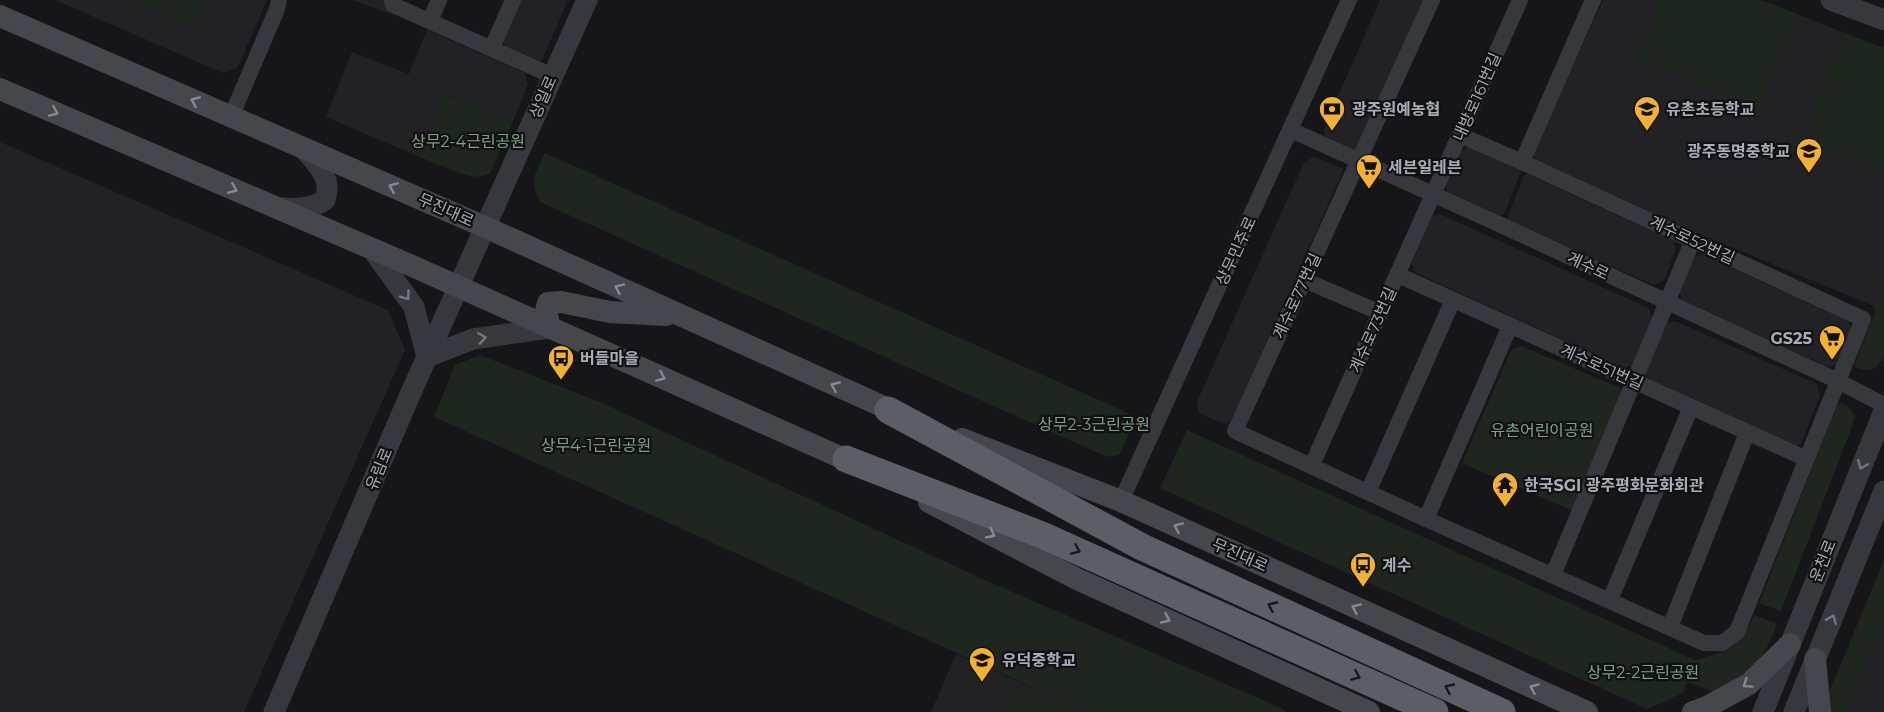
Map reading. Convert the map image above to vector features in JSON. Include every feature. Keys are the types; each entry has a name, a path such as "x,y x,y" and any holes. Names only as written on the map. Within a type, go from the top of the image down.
{"highway":[{"name":"무진대로","path":"888,410 1143,547 1502,712"},
{"path":"846,459 1042,535 1435,712"}],"main road":[{"name":"무진대로","path":"0,16 485,227 888,410 1121,501 1587,712"},
{"path":"0,89 459,286 846,459 1077,579 1369,712"},
{"path":"549,328 546,311 548,303 561,302 610,312 681,316"},
{"path":"1693,712 1749,684 1790,645"},
{"path":"1815,659 1820,712"}],"street":[{"path":"231,117 279,0"},
{"path":"392,0 393,5 553,76"},
{"path":"430,21 439,0"},
{"path":"492,48 513,0"},
{"name":"상일로","path":"485,227 587,0"},
{"name":"상무민주로","path":"1121,501 1349,0"},
{"name":"계수로77번길","path":"1312,465 1235,431 1432,0"},
{"name":"내방로161번길","path":"1433,195 1520,0"},
{"path":"1522,162 1593,0"},
{"path":"1831,0 1884,20"},
{"name":"계수로","path":"1291,130 1838,381 1884,405"},
{"name":"계수로52번길","path":"1460,135 1863,319 1838,381"},
{"path":"276,208 305,208 325,200 328,185 323,172 303,148"},
{"name":"계수로73번길","path":"1312,465 1433,195"},
{"name":"유림로","path":"276,712 427,357 485,227"},
{"path":"1553,575 1693,240"},
{"path":"372,249 414,307 427,357 473,339 549,328"},
{"name":"계수로51번길","path":"1398,275 1807,459"},
{"path":"1304,280 1381,313"},
{"path":"1368,492 1453,300"},
{"path":"1426,519 1510,326"},
{"path":"1312,465 1426,519 1704,643 1722,643 1737,632 1838,381"},
{"path":"1610,600 1691,407"},
{"name":"운천로","path":"1763,712 1884,411"},
{"path":"1671,627 1747,433"},
{"name":"운천로","path":"1794,712 1884,491"}],"shaded area":[{"path":"55,0 267,0 238,67 223,73"},
{"path":"353,0 386,0 390,14"},
{"path":"519,0 568,0 542,60 534,63 507,51 502,38"},
{"path":"1380,0 1426,0 1360,147 1353,150 1326,139 1324,129"},
{"path":"1603,0 1760,0 1884,48 1884,282 1874,306 1709,238 1537,163 1533,154"},
{"path":"427,30 525,73 528,84 512,124 446,95 420,157 326,117 352,52 409,74"},
{"path":"0,142 388,310 405,350 244,712 0,712"},
{"path":"1469,147 1520,168 1521,171 1504,214 1501,216 1448,193 1445,183 1458,152"},
{"path":"1314,157 1344,169 1231,421 1224,424 1199,413 1197,402 1304,162"},
{"path":"1528,174 1673,241 1676,249 1664,281 1653,285 1508,220 1524,175"},
{"path":"1440,214 1649,308 1652,318 1633,365 1624,368 1414,272 1412,263 1432,216"},
{"path":"1701,254 1848,321 1852,332 1840,363 1828,367 1682,300 1679,290 1691,259"},
{"path":"1675,321 1817,384 1820,396 1801,444 1793,447 1646,379 1645,373 1666,323"},
{"path":"1884,618 1884,712 1850,712 1849,703"},
{"name":"유덕중학교","path":"956,654 1087,712 931,712"}],"green space":[{"path":"131,0 205,0 194,27"},
{"path":"1661,0 1760,0 1798,14 1759,110 1639,57"},
{"path":"1845,33 1884,48 1884,171 1826,148 1822,138 1807,131"},
{"name":"상무2-4근린공원","path":"446,95 512,124 490,174 476,177 459,173 420,157"},
{"name":"상무2-3근린공원","path":"545,153 1137,417 1119,455 1107,457 540,202 534,182"},
{"path":"1884,282 1884,357 1874,368 1863,370 1854,366 1875,313 1874,306"},
{"name":"유촌어린이공원","path":"1521,346 1620,388 1622,396 1573,511 1462,463 1511,350"},
{"name":"상무4-1근린공원","path":"480,355 602,403 987,581 1286,712 1087,712 434,417 455,365"},
{"path":"1841,403 1849,407 1855,415 1853,424 1781,611 1759,603 1837,405"},
{"name":"상무2-2근린공원","path":"1187,430 1695,660 1716,654 1732,646 1744,634 1754,615 1777,624 1760,659 1736,679 1712,691 1687,682 1683,693 1647,709 1160,488"},
{"path":"1884,560 1884,618 1849,703 1850,712 1830,712 1828,695"},
{"path":"1016,686 1075,712 1004,712"}],"place":[{"name":"광주원예농협","path":"1332,132"},
{"name":"유촌초등학교","path":"1647,132"},
{"name":"광주동명중학교","path":"1809,174"},
{"name":"세븐일레븐","path":"1369,190"},
{"name":"GS25","path":"1832,361"},
{"name":"버들마을","path":"561,381"},
{"name":"한국SGI 광주평화문화회관","path":"1505,508"},
{"name":"계수","path":"1363,588"},
{"name":"유덕중학교","path":"982,683"}]}
